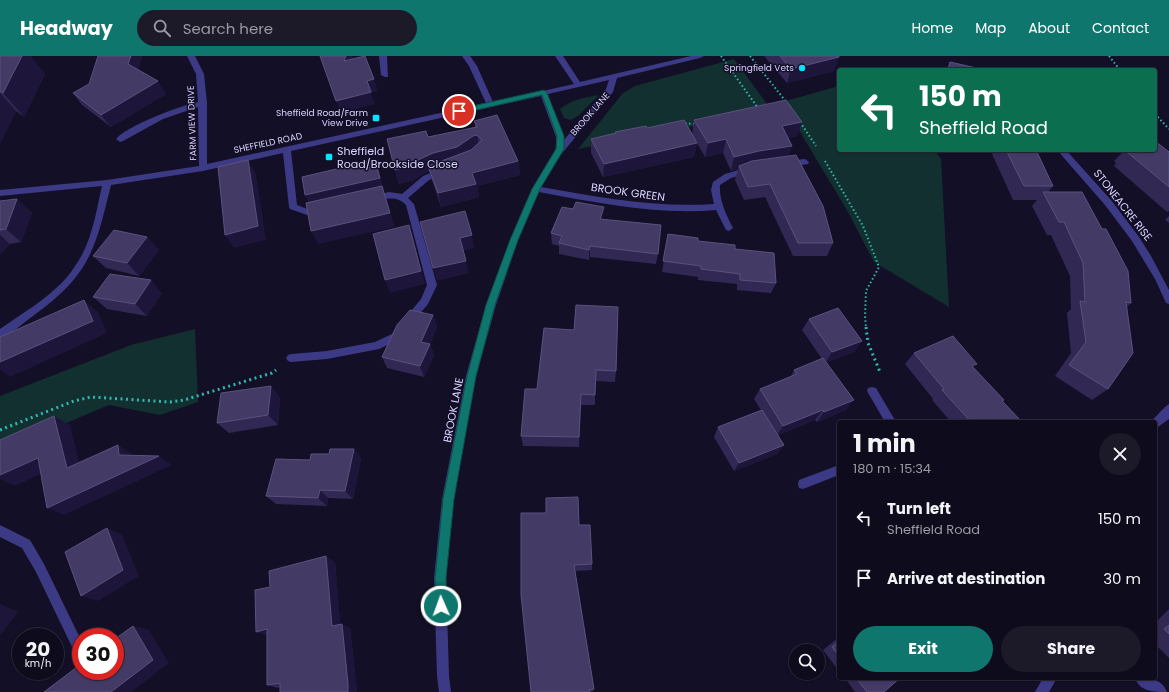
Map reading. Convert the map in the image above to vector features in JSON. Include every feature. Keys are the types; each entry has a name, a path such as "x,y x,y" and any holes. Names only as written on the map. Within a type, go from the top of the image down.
{"street":[{"name":"FARM VIEW DRIVE","path":"191,56 200,74 203,103 203,168"},
{"path":"383,56 385,75"},
{"path":"466,56 474,66 490,104"},
{"path":"559,56 578,84"},
{"path":"663,56 668,64"},
{"name":"SHEFFIELD ROAD","path":"0,193 107,183 203,168 544,93 700,56"},
{"name":"BROOK LANE","path":"445,692 443,676 440,578 450,492 471,376 491,305 514,240 536,189 560,149 610,90 614,77"},
{"name":"BROOK LANE","path":"544,93 560,136 560,149"},
{"path":"120,139 174,110 203,103"},
{"path":"287,149 293,207 310,213 333,208"},
{"name":"STONEACRE RISE","path":"1063,152 1106,198 1125,222 1158,275 1169,300"},
{"path":"775,166 804,162"},
{"path":"404,197 418,182 431,174 451,168"},
{"path":"729,228 718,207 715,194 716,184 728,176 746,170 761,168"},
{"path":"0,334 45,301 81,266 89,250 107,183"},
{"name":"BROOK GREEN","path":"536,189 668,209 693,210 718,207"},
{"path":"291,358 327,355 376,346 395,337 425,301 432,285 410,204 404,197 393,194 363,201"},
{"path":"872,391 890,420"},
{"path":"1157,422 1165,416 1169,409"},
{"path":"803,484 837,471"},
{"path":"0,531 26,544 40,568 72,635"},
{"path":"1041,692 1050,680"},
{"path":"1144,680 1161,692"}],"path":[{"path":"721,56 759,111"},
{"path":"750,56 789,106"},
{"path":"1109,56 1118,68"},
{"path":"1157,116 1169,129"},
{"path":"798,118 819,152"},
{"path":"676,124 701,123"},
{"path":"823,159 869,237 876,254 879,267 866,291 865,316 868,343 882,376 872,391"},
{"path":"0,430 74,401 91,397 170,402 184,400 272,373 291,358"}],"green space":[{"path":"734,59 772,111 578,149 623,93 635,86"},
{"path":"837,87 837,152 936,152 941,159 949,307 874,262 848,212 782,102"},
{"path":"599,95 578,116 570,120 564,118 560,109 569,103 578,99"},
{"path":"195,329 198,402 160,415 109,405 0,451 0,396 131,345"}],"building":[{"path":"0,56 22,56 3,93 0,91"},
{"path":"98,56 131,56 128,64 158,81 101,115 73,93 89,84"},
{"path":"320,56 346,56 344,61 365,56 374,79 367,81 371,92 336,101"},
{"path":"780,56 839,56 839,57 791,69"},
{"path":"950,62 977,68 948,68"},
{"path":"786,100 802,122 782,126 792,146 759,151 734,157 726,139 708,143 694,120"},
{"path":"497,115 518,161 472,173 476,184 438,193 428,166 471,150 482,140 477,135 473,136 457,147 433,153 410,166 395,170 387,139 426,131 428,137 477,127 474,121"},
{"path":"684,120 697,143 604,164 591,139 616,133 615,132 646,126 647,128"},
{"path":"1157,143 1169,152 1169,187 1127,152 1157,152"},
{"path":"1007,152 1037,152 1053,186 1024,186"},
{"path":"796,155 823,206 833,243 798,243 770,184 748,187 739,166 752,161"},
{"path":"248,160 258,226 225,235 218,167"},
{"path":"375,160 380,178 305,195 302,177"},
{"path":"382,186 390,213 311,231 306,203"},
{"path":"1043,192 1082,192 1102,229 1106,229 1128,271 1131,303 1126,302 1133,353 1108,389 1069,365 1086,342 1080,301 1085,302 1083,263 1064,222 1059,222"},
{"path":"17,199 6,229 0,230 0,201"},
{"path":"576,202 604,207 600,219 661,225 658,254 590,246 589,250 559,243 562,236 551,233 562,207 573,209"},
{"path":"465,211 472,235 460,238 466,261 433,268 420,222"},
{"path":"409,225 421,271 385,280 373,234"},
{"path":"114,230 147,237 127,263 93,256"},
{"path":"668,234 698,238 698,241 735,245 735,249 774,253 776,283 740,280 740,274 701,269 701,266 663,261"},
{"path":"110,274 151,280 135,304 93,297"},
{"path":"84,300 93,321 0,362 0,337"},
{"path":"576,305 618,307 616,371 596,370 595,395 581,394 579,437 521,436 525,389 537,389 544,328 574,330"},
{"path":"838,308 862,341 832,352 809,319"},
{"path":"410,310 433,315 421,342 430,344 420,366 382,357 397,325"},
{"path":"953,336 977,364 972,366 1004,400 1002,401 1020,420 969,420 942,390 944,389 914,353"},
{"path":"823,358 854,400 824,412 823,410 783,426 760,389 797,374 794,370"},
{"path":"271,386 268,415 217,423 221,393"},
{"path":"762,410 784,445 739,463 718,427"},
{"path":"54,416 67,468 118,445 119,455 159,456 47,508 38,458 0,475 0,440"},
{"path":"330,449 354,449 345,491 320,490 318,498 266,496 276,459 310,460 311,454 329,454"},
{"path":"578,497 579,525 590,525 592,564 574,565 594,689 589,690 590,692 531,692 521,595 521,513 546,513 546,498"},
{"path":"107,528 123,570 81,596 65,552"},
{"path":"326,556 332,626 342,624 348,692 280,692 280,683 267,685 267,629 256,632 255,590 270,587 269,571"},
{"path":"1169,625 1169,634 1164,629"},
{"path":"133,626 153,660 111,692 44,692 60,680 64,680 64,677 72,671 72,680 124,680 124,632"},
{"path":"837,643 837,653 832,647"},
{"path":"858,680 898,680 884,692 867,692"}],"place":[{"name":"Springfield Vets","path":"802,68"},
{"name":"Sheffield Road/Farm View Drive","path":"376,118"},
{"name":"Sheffield Road/Brookside Close","path":"329,157"}],"route":[{"path":"441,606 440,578 448,499 471,376 491,305 514,240 536,189 560,149 560,136 544,93 459,111"}]}
